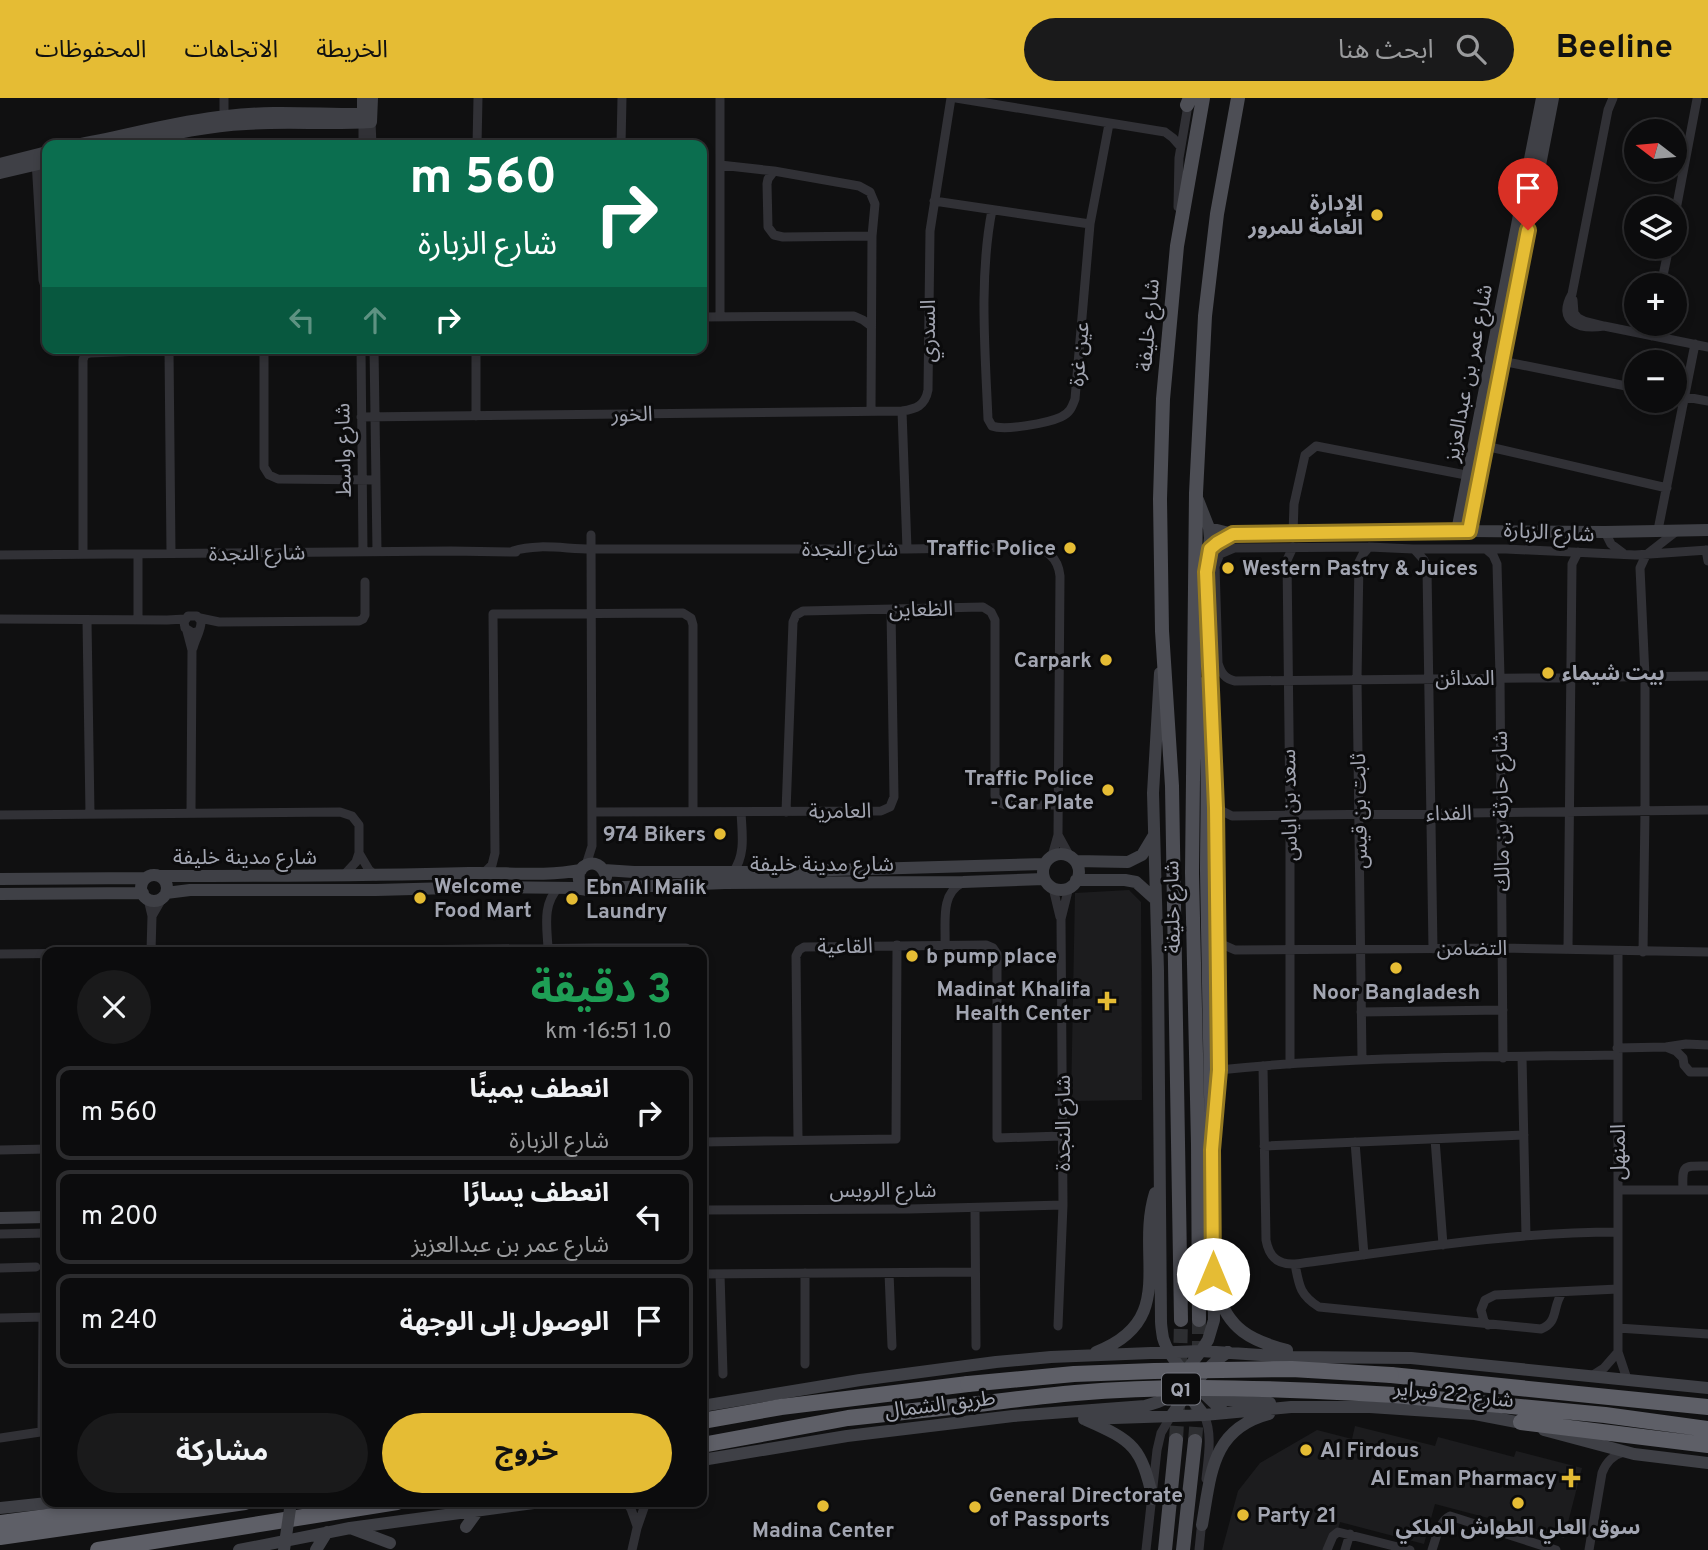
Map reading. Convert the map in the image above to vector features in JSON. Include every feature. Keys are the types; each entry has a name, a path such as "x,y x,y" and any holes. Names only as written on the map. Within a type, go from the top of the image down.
{"highway":[{"name":"شارع 22 فبراير","path":"968,1384 1074,1374 1292,1369 1391,1375 1708,1407"},
{"name":"طريق الشمال","path":"707,1420 781,1407 968,1384"},
{"name":"شارع 22 فبراير","path":"969,1405 1076,1393 1154,1389 1278,1389 1394,1395 1605,1415 1708,1429"},
{"name":"طريق الشمال","path":"707,1444 848,1418 969,1405"},
{"path":"1521,1422 1708,1445"},
{"path":"0,1523 124,1507"},
{"path":"0,1538 212,1507"},
{"path":"97,1550 365,1507"}],"main road":[{"name":"شارع خليفة","path":"1181,1320 1172,786 1162,631 1160,499 1163,399 1170,306 1179,234 1203,98"},
{"name":"شارع خليفة","path":"1199,1320 1192,873 1196,493 1205,316 1217,214 1238,98"},
{"path":"1194,655 1204,707 1207,771 1212,1150"},
{"path":"1164,1550 1176,1440"},
{"path":"1183,1550 1195,1441"}],"street":[{"path":"224,98 224,121"},
{"path":"363,98 371,140"},
{"path":"364,140 372,98"},
{"path":"477,140 478,98"},
{"path":"621,140 622,98"},
{"path":"720,98 720,317"},
{"path":"953,98 979,100 1165,132 1180,146"},
{"name":"السدري","path":"902,411 918,408 928,390 930,231 953,98"},
{"name":"شارع عمر بن عبدالعزيز","path":"1497,360 1542,98"},
{"name":"شارع عمر بن عبدالعزيز","path":"1463,531 1553,98"},
{"path":"1610,98 1572,294 1573,310 1581,319 1624,330"},
{"path":"1678,196 1696,98 1708,101"},
{"name":"شارع خليفة","path":"1179,234 1180,146 1188,100"},
{"path":"147,140 224,121 293,122 367,118"},
{"path":"1165,132 1185,121"},
{"name":"عين غرة","path":"992,209 986,236 988,419 992,426 998,428 1016,427 1061,417 1070,411 1075,399 1090,224 1109,124"},
{"path":"121,140 177,134"},
{"path":"0,164 42,159"},
{"path":"0,173 42,159"},
{"path":"720,165 774,171 859,186 867,189 874,200 870,411"},
{"path":"774,171 767,184 768,227 774,235 872,236"},
{"path":"934,201 1090,224"},
{"path":"707,317 854,316 871,304"},
{"path":"854,316 871,326"},
{"path":"1652,336 1708,346"},
{"path":"1687,386 1695,344"},
{"path":"83,554 83,360 88,354"},
{"path":"169,354 171,553"},
{"path":"264,354 264,467 269,475 278,479 376,480"},
{"name":"شارع واسط","path":"361,354 363,552"},
{"name":"شارع واسط","path":"374,354 377,551"},
{"path":"476,354 476,416"},
{"path":"1497,360 1624,386"},
{"path":"1687,397 1708,401"},
{"path":"902,411 907,549"},
{"name":"الخور","path":"361,417 902,411"},
{"path":"1658,530 1682,413"},
{"path":"1480,444 1667,488"},
{"name":"سعد بن اياس","path":"1290,1064 1287,560 1293,541 1294,504 1305,455 1316,446 1474,477"},
{"name":"شارع خليفة","path":"1196,493 1209,528 1210,549 1206,572 1216,808 1219,1070 1212,1150 1214,1320 1208,1340 1201,1351"},
{"name":"شارع الزبارة","path":"1209,528 1233,534 1347,547 1506,548 1646,555 1707,550"},
{"path":"1643,952 1645,676 1640,568 1646,555 1678,530"},
{"name":"شارع الزبارة","path":"1224,676 1218,663 1215,566 1220,554 1234,548 1293,541 1463,531 1605,533 1708,530"},
{"path":"1605,533 1611,544 1634,560 1640,568"},
{"path":"1210,549 1233,534"},
{"path":"590,535 592,846 578,880 583,888 594,891 601,888 606,880 592,846"},
{"name":"شارع النجدة","path":"0,555 513,551 531,547 1037,547 1055,560 1060,576 1058,835 1048,860"},
{"path":"1347,547 1355,553 1359,562"},
{"path":"1359,562 1369,547"},
{"path":"1486,548 1497,564"},
{"path":"1497,564 1506,548"},
{"path":"1413,549 1422,555 1427,570 1433,948"},
{"path":"1707,550 1708,561"},
{"path":"1568,949 1572,564 1578,552"},
{"path":"138,554 138,620"},
{"name":"ثابت بن قيس","path":"1359,562 1357,679 1362,1060"},
{"name":"شارع حارثة بن مالك","path":"1497,564 1503,1058"},
{"path":"0,619 167,620 185,626 193,633 200,626 219,622 359,621 365,615 365,582"},
{"name":"الظعاين","path":"786,812 793,622 796,615 803,611 983,607 991,612 995,620 995,796 1005,805 1059,805"},
{"name":"العامرية","path":"592,812 881,811 890,807 894,797 891,610"},
{"path":"484,873 492,865 495,853 493,614 683,613 691,618 694,811"},
{"path":"192,650 185,626 188,616 194,615 200,626"},
{"path":"87,620 90,814"},
{"path":"191,813 192,650 200,626"},
{"name":"شارع خليفة","path":"1162,631 1153,793 1161,1321 1163,1339 1170,1353"},
{"name":"المدائن","path":"1224,676 1235,681 1708,676"},
{"name":"الفداء","path":"1216,808 1232,816 1708,810"},
{"path":"0,815 340,812 352,816 359,825 359,853 363,862 376,876"},
{"path":"733,872 742,852 741,812"},
{"path":"1216,828 1232,816"},
{"path":"1058,835 1078,869 1073,884"},
{"path":"1154,835 1142,855 1128,862 1072,858 1063,853 1048,860 1042,874 1049,883 1062,890 1073,884 1125,880 1136,883 1156,900"},
{"path":"742,852 754,867 762,872"},
{"path":"342,877 350,870 359,853"},
{"path":"495,853 503,868 510,872"},
{"name":"شارع مدينة خليفة","path":"602,868 762,872 1048,860"},
{"path":"583,867 593,863 602,868"},
{"name":"شارع مدينة خليفة","path":"160,876 342,877 557,873 583,867"},
{"path":"151,947 152,916 141,885 145,878 152,875 163,878 167,886 152,916"},
{"name":"شارع مدينة خليفة","path":"0,879 145,878"},
{"path":"929,882 943,892 946,901 945,944"},
{"path":"946,901 950,892 963,882"},
{"name":"شارع مدينة خليفة","path":"601,888 725,883 1049,883"},
{"name":"شارع النجدة","path":"1049,883 1061,919 1063,1205 1058,1326"},
{"name":"شارع النجدة","path":"1061,919 1073,884"},
{"path":"548,947 547,911 550,898 559,887"},
{"path":"533,888 542,898 547,911"},
{"name":"شارع مدينة خليفة","path":"164,895 190,890 583,888"},
{"path":"0,894 145,896 156,900 164,895"},
{"name":"التضامن","path":"1217,942 1236,950 1502,948 1708,953"},
{"name":"القاعية","path":"798,1139 796,956 799,950 804,947 945,944 986,945 993,947 997,954 997,1138 1062,1136"},
{"path":"707,1142 896,1139 897,945"},
{"path":"1217,962 1225,954 1236,950"},
{"name":"المنهل","path":"1618,951 1618,1352 1628,1379"},
{"path":"0,954 42,953"},
{"path":"1361,1012 1503,1010"},
{"path":"1219,1070 1362,1060 1503,1058 1618,1052 1679,1044 1708,1045"},
{"path":"1683,1058 1693,1044"},
{"path":"1666,1047 1683,1058 1685,1068 1690,1072 1708,1073"},
{"path":"1522,1057 1526,1236"},
{"path":"1263,1066 1266,1240 1270,1254 1284,1264 1526,1236 1618,1232"},
{"path":"1264,1146 1524,1135"},
{"path":"1435,1139 1443,1245"},
{"path":"1355,1142 1364,1255"},
{"path":"0,1150 42,1149"},
{"path":"1683,1190 1684,1169 1688,1166 1708,1166"},
{"path":"1087,1356 1121,1340 1135,1328 1144,1314 1149,1298 1150,1210 1159,1180"},
{"path":"1618,1190 1708,1190"},
{"name":"شارع الرويس","path":"707,1210 1063,1205"},
{"path":"975,1208 976,1346"},
{"path":"0,1218 42,1217"},
{"path":"0,1234 42,1234"},
{"path":"1295,1264 1302,1291 1307,1299 1319,1307 1535,1329 1546,1328 1553,1319 1556,1302 1562,1293"},
{"path":"0,1268 36,1267"},
{"path":"707,1274 975,1272"},
{"path":"805,1273 805,1364"},
{"path":"889,1273 892,1346"},
{"path":"720,1274 723,1374"},
{"path":"1213,1274 1221,1303 1239,1329 1259,1341 1309,1356"},
{"path":"1488,1325 1481,1316 1481,1310 1482,1304 1490,1296 1618,1289"},
{"path":"0,1318 42,1317"},
{"path":"1618,1328 1708,1334"},
{"name":"طريق الشمال","path":"707,1405 946,1368 1051,1357 1201,1351"},
{"name":"طريق الشمال","path":"708,1459 847,1436 1013,1416 1144,1406 1165,1399 1201,1351"},
{"name":"شارع 22 فبراير","path":"1201,1351 1411,1358 1708,1388"},
{"path":"1146,1550 1159,1440 1163,1427 1211,1364 1229,1352"},
{"path":"1593,1375 1604,1368 1618,1352"},
{"path":"1170,1353 1181,1377"},
{"path":"1144,1354 1181,1377 1191,1389 1208,1428 1209,1445 1199,1550"},
{"path":"1144,1354 1155,1378 1152,1394 1144,1406"},
{"path":"1289,1356 1266,1362 1219,1366 1209,1375 1208,1384 1211,1393 1218,1398 1291,1407"},
{"path":"1191,1389 1224,1412"},
{"name":"شارع 22 فبراير","path":"1084,1419 1204,1415 1291,1407 1422,1410 1475,1414 1521,1422 1624,1452 1708,1463"},
{"path":"1202,1525 1214,1464 1224,1442 1233,1432 1252,1419 1311,1407"},
{"path":"1063,1411 1118,1434 1136,1451 1148,1475 1153,1499"},
{"path":"0,1438 42,1432"},
{"path":"1589,1550 1604,1467 1613,1457 1624,1452"},
{"path":"0,1511 42,1504"},
{"path":"278,1550 283,1507"},
{"path":"284,1550 290,1507"},
{"path":"239,1550 350,1528 497,1507"},
{"path":"629,1507 637,1528"},
{"path":"632,1550 644,1507"},
{"path":"466,1527 479,1509"},
{"path":"0,1511 32,1512 48,1517"},
{"path":"1432,1550 1443,1521 1450,1516 1556,1550"},
{"path":"350,1528 390,1543"},
{"path":"316,1550 327,1532"},
{"path":"1327,1550 1333,1536 1338,1532 1410,1550"},
{"path":"1345,1550 1350,1534"}],"shaded area":[{"name":"Madinat Khalifa Health Center","path":"1129,890 1141,902 1142,1100 1071,1101 1075,893"},
{"path":"1355,1426 1435,1446 1438,1437 1514,1457 1516,1451 1582,1468 1564,1538 1435,1504 1424,1544 1340,1522 1332,1550 1222,1550 1238,1491 1260,1463 1317,1430 1352,1439"}],"tunnel":[{"path":"1180,1364 1181,1320"},
{"path":"1199,1320 1199,1359"},
{"path":"1195,1441 1198,1404"},
{"path":"1176,1440 1178,1405"}],"place":[{"name":"الإدارة العامة للمرور","path":"1377,215"},
{"name":"Traffic Police","path":"1070,548"},
{"name":"Western Pastry & Juices","path":"1228,568"},
{"name":"Carpark","path":"1106,660"},
{"name":"بيت شيماء","path":"1548,673"},
{"name":"Traffic Police - Car Plate","path":"1108,790"},
{"name":"974 Bikers","path":"720,834"},
{"name":"Welcome Food Mart","path":"420,898"},
{"name":"Ebn Al Malik Laundry","path":"572,899"},
{"name":"b pump place","path":"912,956"},
{"name":"Noor Bangladesh","path":"1396,968"},
{"name":"Madinat Khalifa Health Center","path":"1107,1001"},
{"name":"Al Firdous","path":"1306,1450"},
{"name":"Al Eman Pharmacy","path":"1571,1478"},
{"name":"سوق العلي الطواش الملكي","path":"1518,1503"},
{"name":"Madina Center","path":"823,1506"},
{"name":"General Directorate of Passports","path":"975,1507"},
{"name":"Party 21","path":"1243,1515"}],"route":[{"path":"1213,1274 1212,1150 1219,1070 1216,808 1206,572 1210,549 1233,534 1469,531 1528,230"}]}
